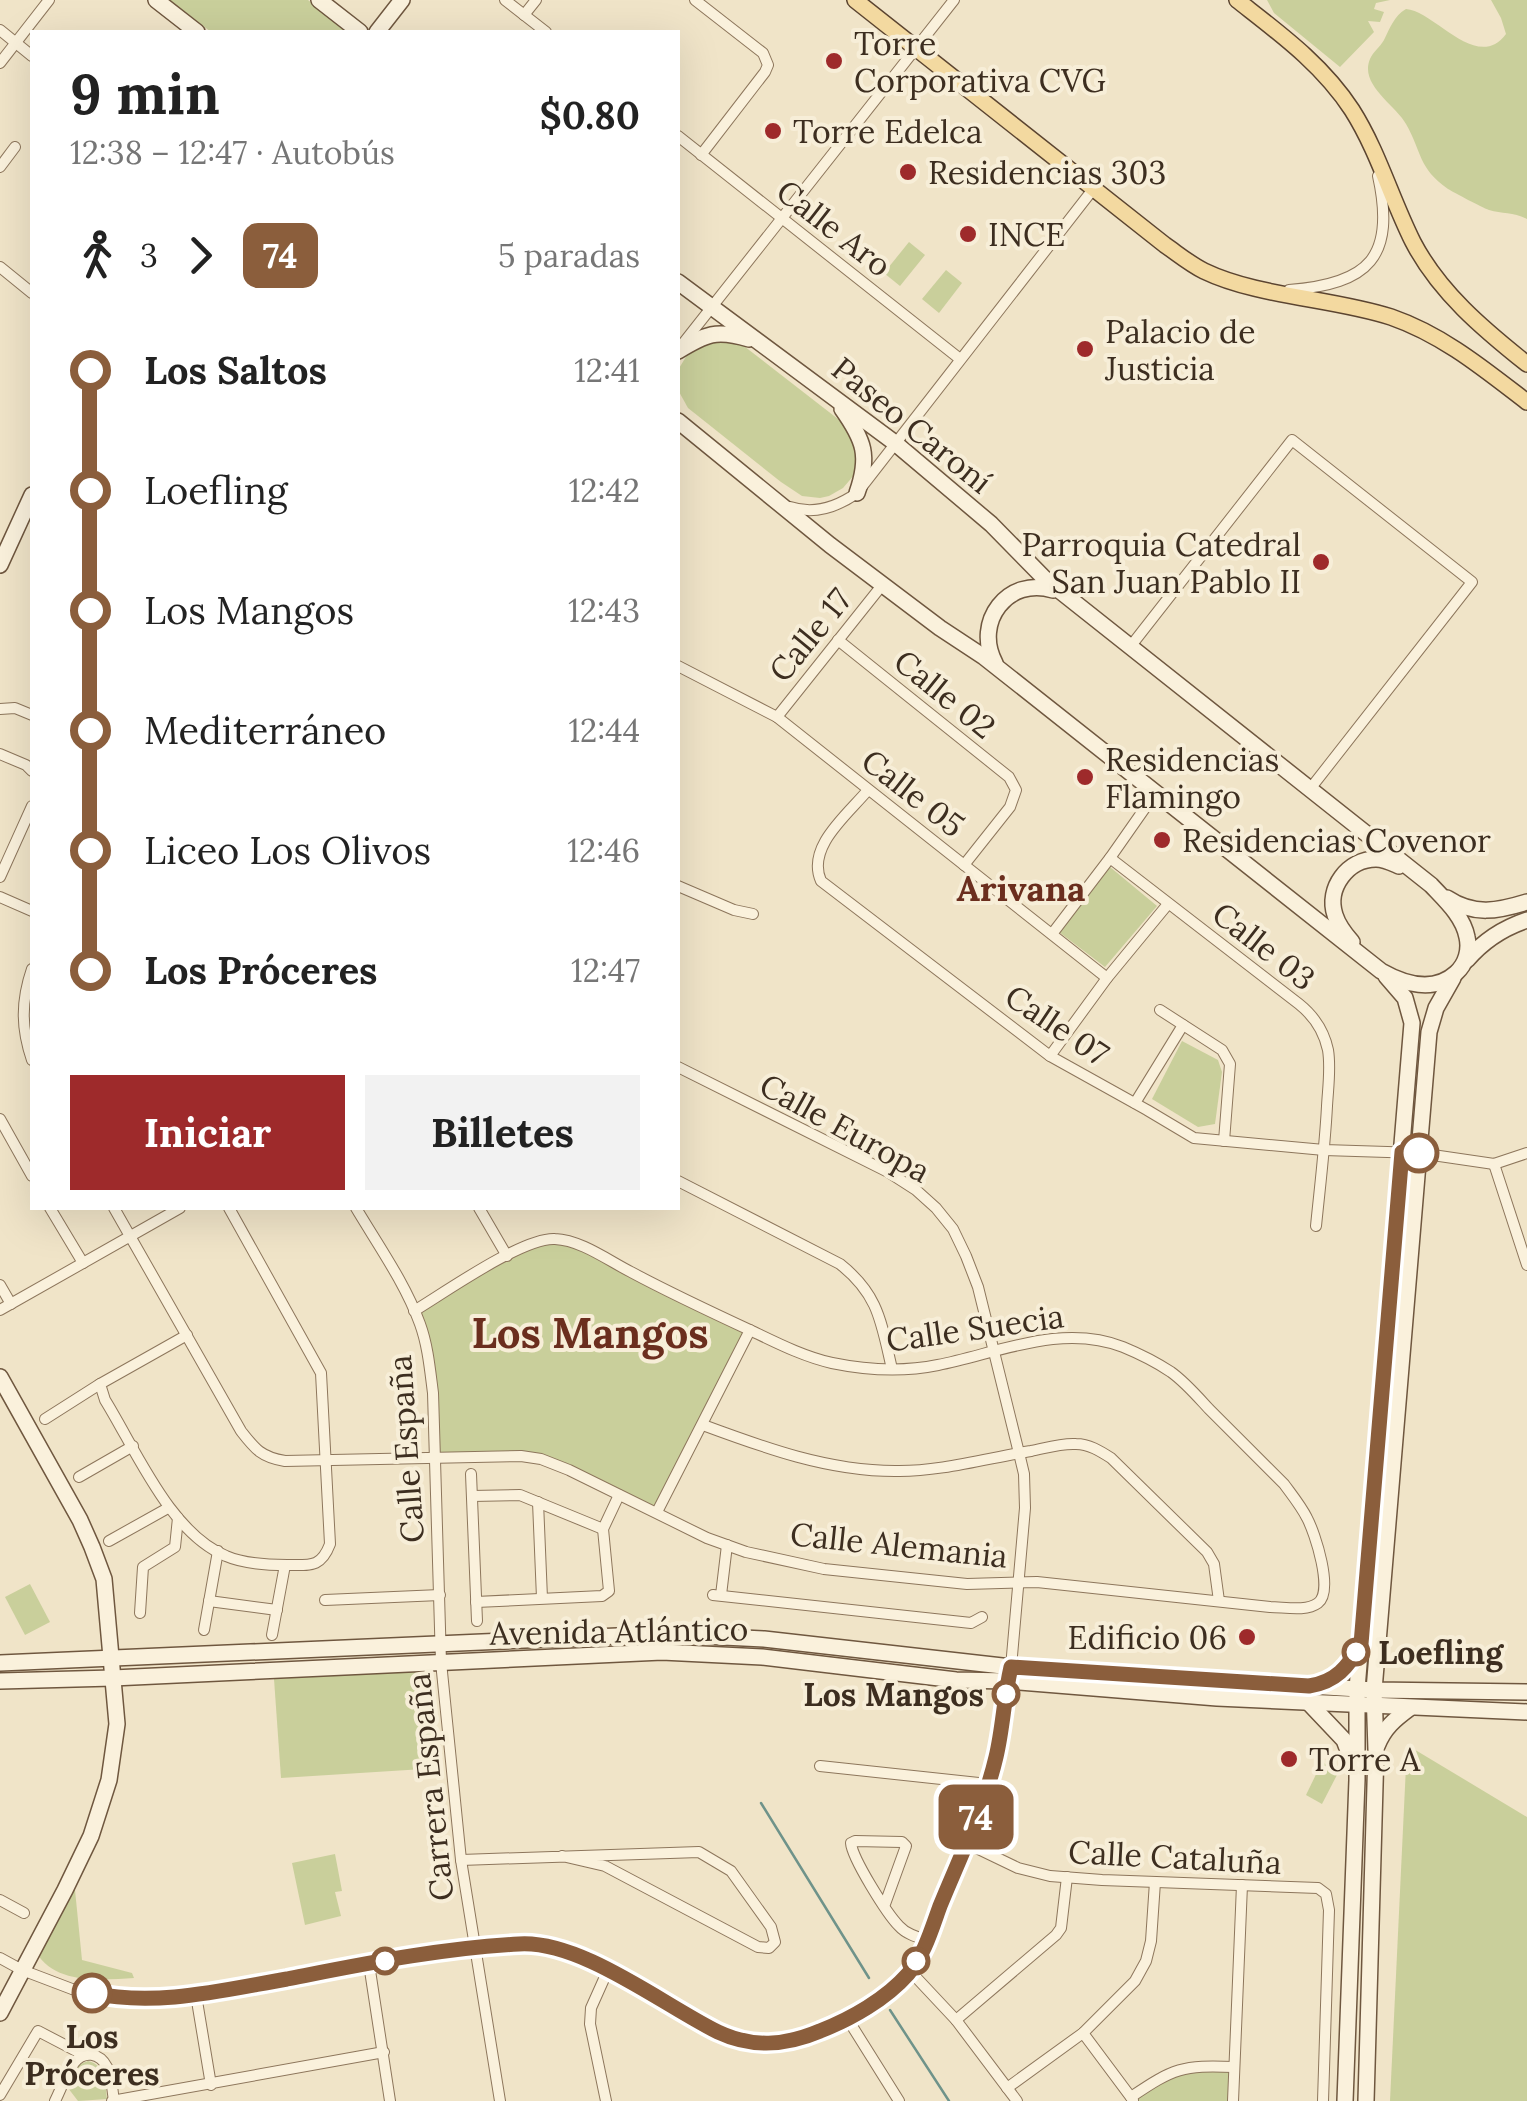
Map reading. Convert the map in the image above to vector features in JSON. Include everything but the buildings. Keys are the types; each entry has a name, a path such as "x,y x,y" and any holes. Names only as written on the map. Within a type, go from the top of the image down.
{"main road":[{"path":"156,0 194,30"},
{"path":"319,0 357,30"},
{"path":"855,0 1166,245 1204,270 1230,281 1361,309 1416,326 1457,348 1527,402"},
{"path":"379,30 402,1"},
{"path":"393,30 402,1"},
{"path":"1240,1 1318,66 1368,137 1413,242 1437,280 1472,317 1527,364"},
{"name":"Paseo Caroní","path":"680,284 895,442 992,524 1027,563 1066,596 1431,885 1464,925 1468,943 1462,967"},
{"path":"680,349 709,334 734,334 762,343"},
{"path":"833,396 854,426 864,452 857,492"},
{"path":"680,423 779,504 1001,671 1381,971 1405,998 1412,1023 1357,1696 1345,2101"},
{"path":"0,565 30,499"},
{"path":"1001,671 988,644 989,624 996,608 1011,594 1029,588 1046,588 1066,596"},
{"name":"Paseo Caroní","path":"1381,971 1349,938 1335,916 1333,895 1340,878 1352,866 1377,859 1400,866 1431,885"},
{"path":"1431,885 1457,904 1484,912 1527,902"},
{"path":"1366,2101 1376,1666 1429,1032 1442,995 1462,967 1489,938 1527,920"},
{"path":"1381,971 1404,982 1429,985 1443,982 1462,967"},
{"path":"0,1377 44,1453 92,1546 104,1578 117,1724 109,1780 91,1836 0,2013"},
{"name":"Avenida Atlántico","path":"0,1663 662,1634 764,1639 1009,1674 1375,1698"},
{"path":"1357,1780 1344,1740 1308,1694 1342,1672 1361,1644"},
{"name":"Avenida Atlántico","path":"0,1680 662,1652 762,1657 956,1680 1009,1674"},
{"path":"1376,1666 1393,1687 1527,1692"},
{"path":"1375,1698 1405,1689"},
{"path":"1375,1698 1410,1708 1527,1712"},
{"path":"1376,1750 1392,1721 1410,1708"}],"street":[{"path":"0,63 49,0"},
{"path":"505,0 543,30"},
{"path":"524,15 536,0"},
{"path":"695,0 763,54 768,65 701,154"},
{"path":"680,347 954,0"},
{"path":"0,30 30,54"},
{"path":"1273,291 1341,281 1362,270 1376,254 1384,210 1368,137"},
{"name":"Calle Aro","path":"680,138 960,359"},
{"path":"0,166 15,147"},
{"path":"779,504 811,511 835,505 857,492 1094,188"},
{"path":"0,267 30,291"},
{"path":"1130,647 1292,440 1472,582 1310,789"},
{"name":"Calle 17","path":"777,717 882,584"},
{"name":"Calle 02","path":"838,640 1009,777 1016,790 1010,807 964,865"},
{"name":"Calle 05","path":"680,667 777,717 1107,978"},
{"path":"0,709 14,708 30,715"},
{"path":"0,754 30,769"},
{"name":"Calle 07","path":"868,790 824,842 816,869 821,881 1050,1056 1194,1138 1324,1150 1419,1153 1494,1164"},
{"path":"1052,934 1145,808"},
{"path":"0,878 30,810"},
{"name":"Calle 03","path":"1110,858 1312,1014 1321,1029 1328,1049 1329,1071 1316,1226"},
{"path":"680,887 734,910 754,914"},
{"path":"0,897 30,910"},
{"path":"1050,1056 1168,904"},
{"path":"30,975 23,1008 23,1032 30,1054"},
{"path":"1160,1010 1222,1050 1230,1064 1224,1142"},
{"path":"1135,1103 1184,1025"},
{"name":"Calle Europa","path":"680,1069 888,1172 916,1190 944,1219 962,1247 978,1287 1024,1474 1025,1508 1009,1674 988,1784 911,1972"},
{"path":"0,1119 30,1172"},
{"path":"1527,1152 1494,1164 1527,1265"},
{"path":"680,1182 840,1264 858,1278 880,1315 892,1369"},
{"path":"51,1210 82,1263"},
{"name":"Calle Alemania","path":"115,1210 242,1431 269,1459 284,1462 521,1456 569,1470 727,1546 824,1569 967,1584 1036,1582 1306,1608 1317,1604"},
{"path":"0,1310 176,1210"},
{"path":"100,1384 168,1508 224,1556 285,1565 308,1565 325,1558 330,1544 321,1373 231,1210"},
{"name":"Calle España","path":"357,1210 414,1310 429,1361 442,1644"},
{"path":"480,1210 506,1256"},
{"name":"Calle Suecia","path":"414,1310 506,1256 553,1238 568,1241 689,1302 830,1363 907,1370 1054,1338 1098,1340 1147,1358 1174,1374 1284,1484 1314,1533 1324,1574 1323,1597 1317,1604"},
{"path":"0,1285 11,1304"},
{"path":"657,1512 750,1330"},
{"path":"45,1419 187,1335"},
{"path":"703,1425 802,1459 898,1472 1080,1443 1096,1448 1207,1552 1214,1564 1219,1601"},
{"path":"79,1477 133,1446"},
{"path":"471,1474 477,1621"},
{"path":"472,1496 520,1494 603,1529"},
{"path":"476,1602 606,1594 609,1590 603,1529 618,1495"},
{"path":"538,1502 542,1598"},
{"path":"109,1541 168,1508"},
{"path":"140,1612 143,1568 174,1546 178,1518"},
{"path":"727,1546 717,1595 971,1623 982,1617"},
{"path":"204,1630 218,1551"},
{"path":"272,1635 285,1565"},
{"path":"325,1600 440,1595"},
{"path":"210,1601 276,1610"},
{"name":"Carrera España","path":"442,1644 461,1860 500,2101"},
{"path":"820,1766 988,1784"},
{"path":"885,1904 906,1846 902,1842 851,1843 854,1856 898,1926 927,1940"},
{"name":"Calle Cataluña","path":"966,1843 1018,1868 1050,1876 1318,1888 1326,1894 1329,1910 1323,2101"},
{"path":"461,1860 562,1856 699,1852 731,1871 772,1926 775,1942 769,1948 758,1947 605,1866 562,1856"},
{"path":"956,2020 1056,1935 1061,1928 1068,1877"},
{"path":"1007,2088 1083,2033 1135,1981 1151,1941 1155,1882"},
{"path":"1234,2101 1242,1885"},
{"path":"0,1900 24,1913"},
{"path":"0,1958 72,1989 112,1998 144,1999 196,1995 473,1946 535,1943 608,1970 719,2032 747,2043 771,2044 799,2040 848,2018 890,1992 911,1972 956,2020 1016,2101"},
{"path":"369,1964 390,2101"},
{"path":"606,2101 590,2024 591,2008 608,1970"},
{"path":"196,1995 211,2084"},
{"path":"848,2018 895,2099"},
{"path":"0,2095 38,2031 84,2055"},
{"path":"1083,2033 1132,2099 1164,2075 1182,2068 1234,2067"},
{"path":"70,2101 58,2096 75,2062 84,2055 93,2054 109,2070 113,2100 384,2052"}],"green space":[{"path":"170,0 308,0 346,30 208,30"},
{"path":"1267,0 1390,0 1376,3 1374,9 1384,12 1380,22 1368,21 1374,32 1340,67 1274,13"},
{"path":"1491,0 1527,0 1527,219 1485,208 1438,181 1426,167 1406,124 1374,86 1368,68 1371,56 1406,9 1469,44 1495,44 1506,34"},
{"path":"909,242 925,255 900,286 884,273"},
{"path":"946,270 962,283 939,313 922,299"},
{"path":"711,338 740,343 847,426 859,457 855,474 843,488 820,498 802,496 781,482 688,408 680,394 680,367 690,350"},
{"path":"1110,867 1157,906 1105,967 1059,932"},
{"path":"1182,1041 1218,1060 1222,1072 1215,1124 1198,1127 1152,1099"},
{"path":"538,1241 568,1241 750,1330 657,1512 541,1459 435,1459 433,1393 414,1311"},
{"path":"30,1584 50,1622 25,1635 5,1597"},
{"path":"432,1669 439,1768 281,1778 274,1679"},
{"path":"1407,1745 1527,1817 1527,2101 1390,2101"},
{"path":"1322,1762 1339,1771 1322,1804 1306,1795"},
{"path":"335,1854 342,1891 335,1892 341,1916 305,1925 292,1863"},
{"path":"68,1885 75,1890 82,1960 132,1973 134,1978 67,1975 44,1963 36,1952"},
{"path":"88,2061 102,2071 107,2099 78,2101 68,2088 78,2065"},
{"path":"1230,2070 1230,2101 1139,2101 1136,2097 1183,2071"}],"waterway":[{"path":"761,1803 869,1978"},
{"path":"890,2010 949,2101"}],"bus line":[{"name":"74","path":"92,1993 144,1999 196,1995 473,1946 535,1943 608,1970 719,2032 747,2043 771,2044 799,2040 836,2025 890,1992 911,1972 927,1940 988,1784 1011,1667 1309,1686 1324,1684 1342,1672 1353,1657 1361,1644 1402,1152 1419,1153"}],"place":[{"name":"Torre Corporativa CVG","path":"834,61"},
{"name":"Torre Edelca","path":"773,131"},
{"name":"Residencias 303","path":"908,172"},
{"name":"INCE","path":"968,234"},
{"name":"Palacio de Justicia","path":"1085,349"},
{"name":"Parroquia Catedral San Juan Pablo II","path":"1321,562"},
{"name":"Residencias Flamingo","path":"1085,777"},
{"name":"Residencias Covenor","path":"1162,840"},
{"name":"Edificio 06","path":"1247,1637"},
{"name":"Loefling","path":"1356,1652"},
{"name":"Los Mangos","path":"1006,1694"},
{"name":"Torre A","path":"1289,1759"},
{"name":"Los Próceres","path":"92,1993"}],"district":[{"name":"Arivana","path":"1021,888"},
{"name":"Los Mangos","path":"590,1333"}]}
